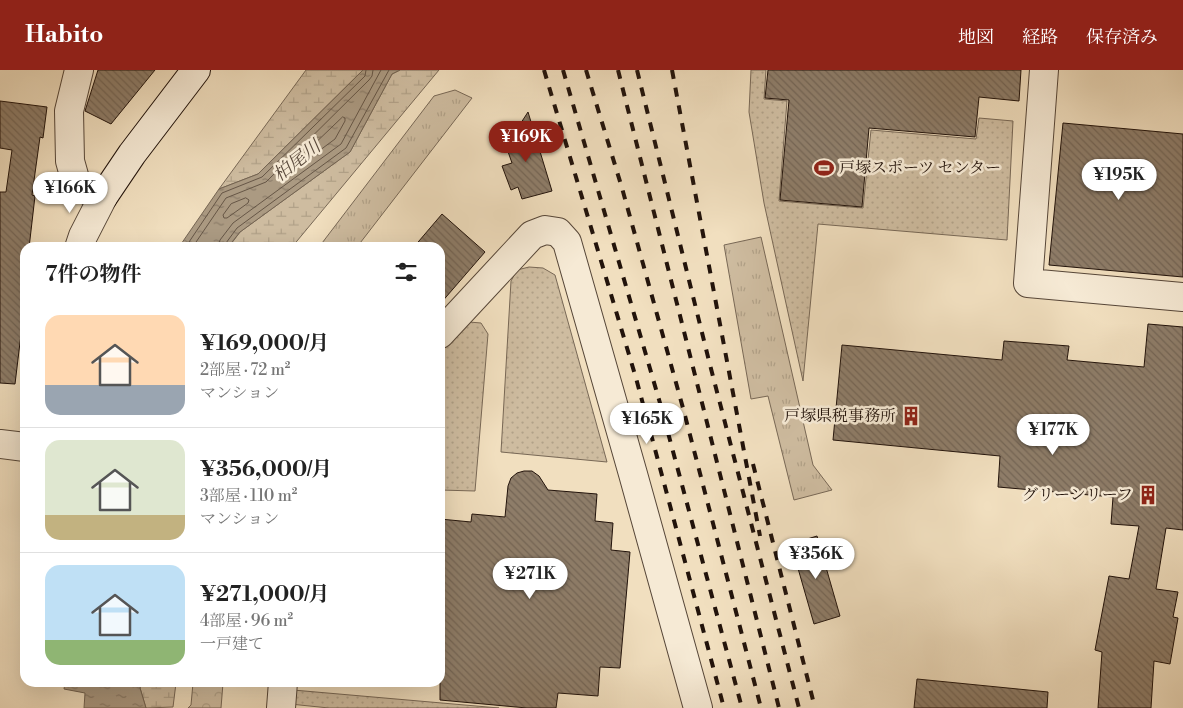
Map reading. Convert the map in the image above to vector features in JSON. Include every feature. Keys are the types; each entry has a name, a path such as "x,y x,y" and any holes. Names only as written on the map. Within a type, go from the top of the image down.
{"street":[{"path":"79,70 70,110 70,161 77,186 103,197"},
{"path":"81,242 103,197 132,154 196,70"},
{"path":"1044,70 1028,283 1183,297"},
{"path":"445,329 532,235 545,230 558,232 567,242 631,464 698,708"},
{"path":"0,444 20,446"},
{"path":"281,708 283,687"}],"green space":[{"path":"306,70 363,70 258,174 219,189"},
{"path":"400,70 439,70 296,242 232,242 240,232 350,152 392,74"},
{"path":"751,70 766,70 764,99 787,101 779,201 863,208 871,130 976,139 979,118 1013,121 1007,240 818,224 803,381 764,203 749,112"},
{"path":"455,90 472,98 361,242 323,242 434,96"},
{"path":"761,237 813,465 832,490 794,500 768,396 751,399 724,245"},
{"path":"529,267 543,268 555,275 607,462 501,452 511,281 517,270"},
{"path":"469,322 481,323 488,334 475,491 445,490 445,347"},
{"path":"176,687 173,707 146,708 140,688"},
{"path":"193,687 223,687 221,708 188,708 191,705"},
{"path":"293,690 499,708 329,708 290,704"}],"water":[{"name":"柏尾川","path":"363,70 400,70 392,74 350,152 240,232 232,242 182,242 219,189 258,174"},
{"path":"64,687 140,687 146,708 84,708 85,693 64,689"}],"building":[{"path":"98,70 155,70 111,124 85,111"},
{"name":"戸塚スポーツ センター","path":"768,70 1021,70 1019,101 979,97 975,137 869,128 862,207 780,200 789,100 765,98"},
{"path":"0,101 47,107 43,138 40,137 32,195 35,196 30,242 20,242 20,342 15,384 0,383 0,192 6,192 12,150 0,148"},
{"path":"528,112 552,191 522,199 518,187 511,190 502,166 512,163 506,146"},
{"path":"1063,123 1183,134 1183,277 1049,265"},
{"path":"442,214 485,252 445,298 445,242 418,242"},
{"path":"1148,324 1183,327 1183,530 1166,528 1156,589 1178,592 1173,617 1178,618 1170,664 1154,661 1151,708 1098,708 1102,652 1095,650 1109,576 1129,579 1139,526 1111,524 1113,497 998,487 1000,456 833,440 842,345 1002,360 1004,341 1069,346 1067,360 1144,367"},
{"path":"532,471 539,476 548,490 597,494 595,521 613,523 611,550 630,552 620,668 600,667 598,696 558,693 556,708 527,708 440,700 440,687 445,687 445,519 471,522 472,514 505,517 508,486 511,478 517,473"},
{"path":"817,536 840,616 814,624 791,544"},
{"path":"917,679 1048,692 1047,708 914,708"}],"railway":[{"path":"544,70 636,378 724,708"},
{"path":"563,70 660,403 742,708"},
{"path":"586,70 622,188 683,408 761,708"},
{"path":"618,70 779,708"},
{"path":"637,70 709,361 799,708"},
{"path":"672,70 760,536"},
{"path":"753,464 815,708"}],"place":[{"name":"戸塚スポーツ センター","path":"824,168"},
{"name":"戸塚県税事務所","path":"911,416"},
{"name":"グリーンリーフ","path":"1148,495"}]}
